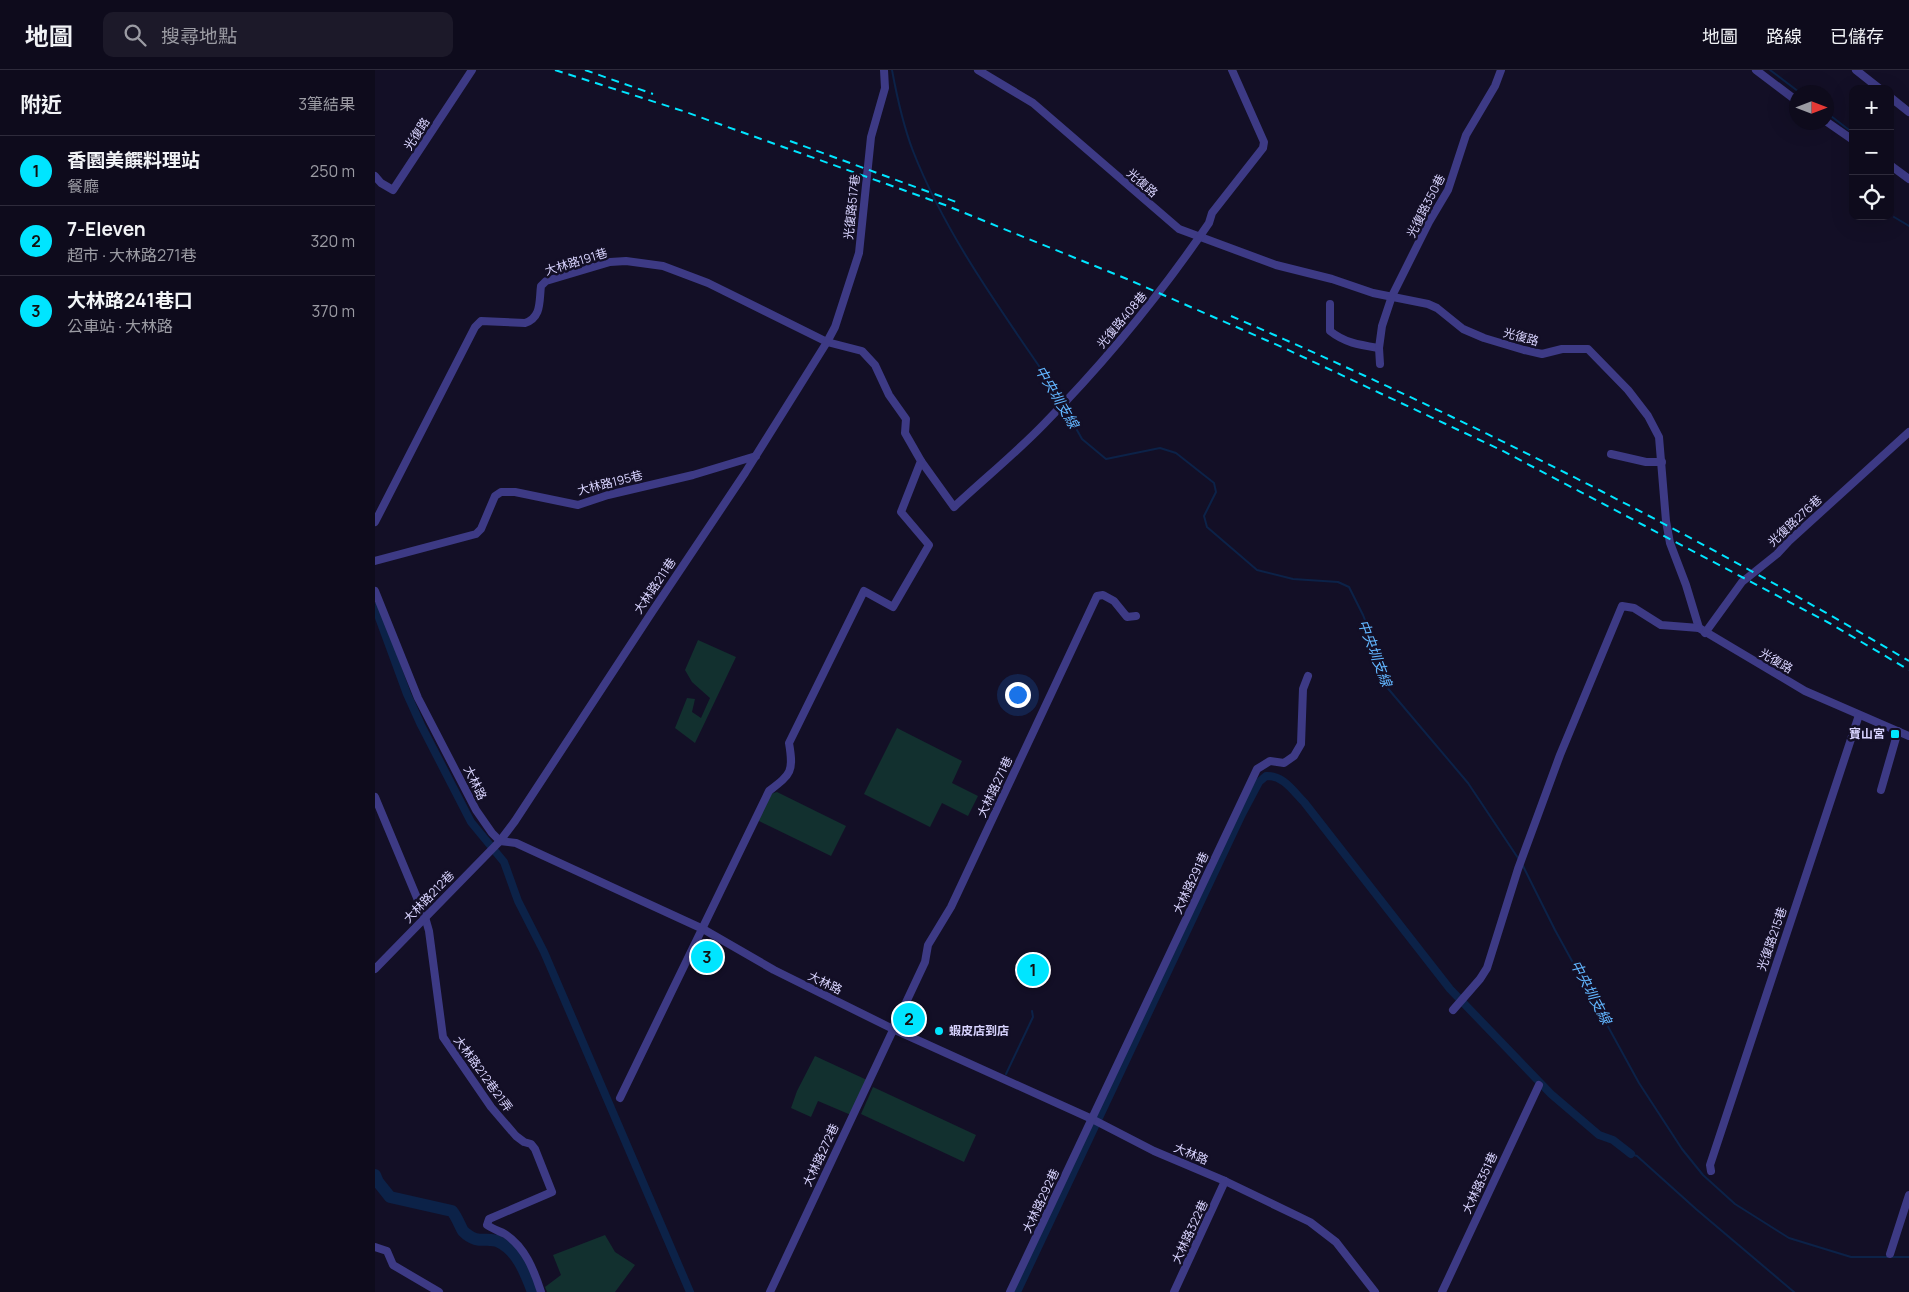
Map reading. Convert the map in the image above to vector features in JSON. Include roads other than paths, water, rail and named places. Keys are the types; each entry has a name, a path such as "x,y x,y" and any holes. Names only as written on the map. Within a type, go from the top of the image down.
{"street":[{"name":"光復路","path":"375,176 381,183 393,190 472,70"},
{"name":"光復路517巷","path":"827,342 835,328 859,253 871,137 885,88 884,70"},
{"name":"光復路","path":"978,70 1033,103 1179,230 1275,265 1332,278 1373,293 1428,304 1437,308 1463,329 1484,338 1524,350 1542,354 1562,349 1588,349 1628,390 1649,416 1659,437 1666,521 1670,543 1702,630 1805,691 1909,736"},
{"name":"光復路408巷","path":"921,461 954,507 1044,424 1131,328 1209,223 1212,213 1263,148 1264,142 1232,70"},
{"name":"光復路350巷","path":"1380,364 1379,348 1382,326 1392,296 1429,222 1448,190 1466,135 1495,86 1501,70"},
{"path":"1756,70 1789,95"},
{"path":"1856,70 1875,85"},
{"path":"1894,100 1909,112"},
{"path":"1834,127 1849,137"},
{"path":"1894,168 1909,180"},
{"name":"大林路191巷","path":"375,522 475,327 481,322 525,323 532,320 538,314 541,286 546,281 610,262 626,261 663,266 707,283 827,342"},
{"path":"1330,304 1330,331 1340,339 1358,345 1379,348"},
{"name":"大林路211巷","path":"500,841 756,456 827,342"},
{"path":"620,1098 769,791 787,777 790,771 789,743 864,591 893,607 929,545 901,512 921,461 905,433 906,420 889,395 875,365 862,351 827,342"},
{"name":"光復路276巷","path":"1702,630 1742,582 1777,554 1909,432"},
{"path":"1611,454 1646,462 1661,462"},
{"name":"大林路195巷","path":"375,561 476,534 481,529 495,496 501,492 515,492 578,505 609,495 693,475 756,456"},
{"name":"大林路","path":"375,591 417,698 476,810 500,841 517,843 703,929 774,970 893,1029 1092,1119 1154,1151 1225,1181 1310,1222 1335,1242 1375,1292"},
{"name":"大林路271巷","path":"893,1029 925,962 928,945 951,907 1097,596 1103,595 1114,602 1127,617 1136,616"},
{"path":"1454,1010 1487,968 1521,862 1560,755 1622,606 1633,608 1661,625 1702,630"},
{"name":"大林路291巷","path":"1092,1119 1257,769 1270,761 1284,763 1294,756 1301,744 1303,689 1308,676"},
{"name":"光復路215巷","path":"1711,1171 1710,1165 1722,1128 1859,715"},
{"path":"1881,790 1899,731"},
{"name":"大林路212巷21弄","path":"375,797 425,917 429,931 443,1037 491,1107 516,1136 524,1142 531,1144 535,1149 553,1192 489,1219 487,1225 513,1240 526,1255 541,1292"},
{"name":"大林路212巷","path":"375,969 500,841"},
{"name":"大林路272巷","path":"770,1292 893,1029"},
{"name":"大林路351巷","path":"1442,1292 1539,1084"},
{"name":"大林路292巷","path":"1010,1292 1092,1119"},
{"name":"大林路322巷","path":"1175,1292 1225,1181"},
{"path":"1890,1254 1909,1195"},
{"path":"375,1247 387,1251 393,1265 439,1292"}],"waterway":[{"name":"中央圳支線","path":"892,70 909,141 942,214 978,275 1056,391 1062,403"},
{"path":"1770,70 1790,85"},
{"path":"1834,118 1849,130"},
{"path":"1894,217 1909,226"},
{"name":"中央圳支線","path":"1064,407 1082,439 1106,459 1160,448 1176,453 1214,483 1216,492 1204,516 1207,527 1257,570 1293,579 1338,582 1349,587 1371,635 1385,685 1468,783 1518,858"},
{"path":"375,607 407,694 421,725 471,822 504,862 518,901 544,952 690,1292"},
{"path":"1017,1292 1242,814 1259,782 1266,776 1272,776 1283,781 1304,802 1450,989 1551,1094 1599,1135 1613,1140 1631,1154"},
{"name":"中央圳支線","path":"1522,864 1555,930 1639,1083 1682,1149 1703,1175 1735,1204 1789,1238 1851,1257 1909,1257"},
{"path":"1006,1074 1033,1017 1032,1011"},
{"path":"1631,1154 1637,1156 1794,1292"},
{"path":"375,1175 390,1197 452,1211 463,1231 468,1236 478,1239 495,1240 506,1246 521,1264 533,1292"}],"railway":[{"path":"555,70 683,111 945,205 1127,279 1284,348 1501,450 1831,624 1909,670"},
{"path":"585,70 653,94"},
{"path":"790,141 959,203"},
{"path":"1231,316 1405,394 1576,478 1744,567 1909,661"}],"place":[{"name":"寶山宮","path":"1895,734"},
{"name":"大林路241巷口","path":"707,957"},
{"name":"香園美饌料理站","path":"1033,970"},
{"name":"7-Eleven","path":"909,1019"},
{"name":"蝦皮店到店","path":"939,1031"}]}
